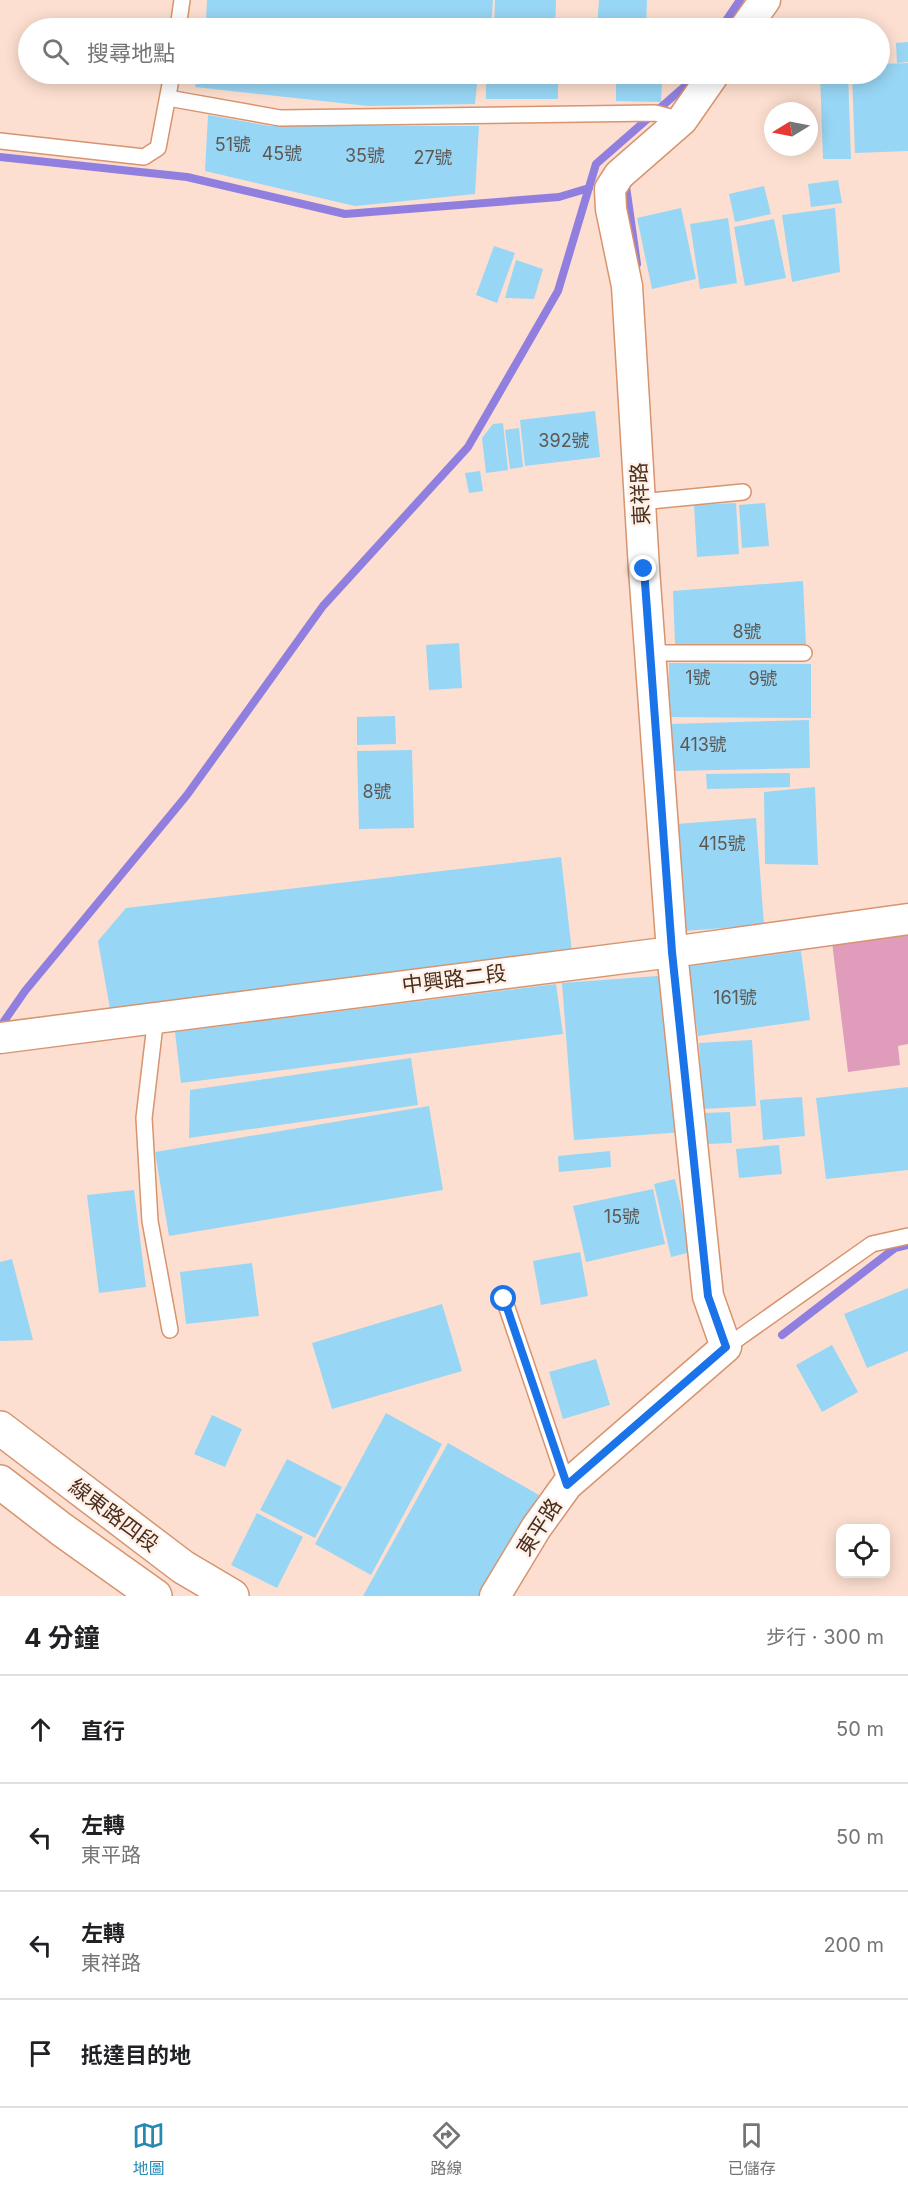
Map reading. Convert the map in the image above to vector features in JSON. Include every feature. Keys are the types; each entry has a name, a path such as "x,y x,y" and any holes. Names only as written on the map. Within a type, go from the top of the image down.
{"main road":[{"name":"線東路四段","path":"0,1428 183,1567 232,1596"},
{"name":"線東路四段","path":"0,1482 154,1596"}],"street":[{"path":"752,18 765,0"},
{"name":"東祥路","path":"707,84 682,120 619,175 610,189 611,209 627,285 650,501 650,653 672,952 708,1296 726,1347"},
{"name":"中興路二段","path":"0,1038 156,1016 672,952 908,919"},
{"name":"東平路","path":"495,1596 536,1528 567,1485 726,1347"}],"lane":[{"path":"179,18 182,0"},
{"path":"0,141 144,157 158,148 170,84"},
{"path":"168,98 280,118 655,113 682,120"},
{"path":"650,501 743,492"},
{"path":"650,653 804,653"},
{"path":"156,1016 144,1118 150,1221 170,1330"},
{"path":"726,1347 872,1244 908,1236"},
{"path":"504,1299 567,1485"}],"shaded area":[{"path":"908,932 908,1044 898,1046 900,1065 848,1072 832,942"}],"building":[{"path":"207,0 493,0 492,18 206,18"},
{"path":"495,0 556,0 555,18 494,18"},
{"path":"599,0 647,0 646,18 598,18"},
{"path":"908,42 908,62 897,63 896,43"},
{"path":"908,63 908,151 855,153 852,84 890,84 890,64"},
{"path":"196,84 477,84 475,104 368,106 195,87"},
{"path":"486,84 558,84 558,99 486,99"},
{"path":"616,84 662,84 661,102 616,101"},
{"path":"820,84 848,84 851,159 823,159"},
{"path":"208,115 270,126 479,126 475,194 355,206 205,171"},
{"path":"838,180 842,203 811,207 808,184"},
{"path":"764,186 771,214 735,222 729,194"},
{"path":"681,208 696,279 652,289 637,218"},
{"path":"835,208 840,272 792,282 782,215"},
{"path":"728,218 737,283 700,289 690,224"},
{"path":"774,219 786,278 745,286 734,227"},
{"path":"494,246 515,253 497,303 476,295"},
{"path":"516,260 543,269 534,299 505,298"},
{"path":"595,411 600,457 525,466 520,420"},
{"path":"503,423 508,470 486,473 482,438 493,424"},
{"path":"519,428 523,467 510,469 505,430"},
{"path":"480,471 483,491 469,493 465,473"},
{"path":"736,503 739,554 697,557 694,505"},
{"path":"765,503 769,546 742,548 739,505"},
{"path":"803,581 806,645 675,644 673,591"},
{"path":"459,643 462,688 429,690 426,645"},
{"path":"669,663 811,664 811,718 669,717"},
{"path":"395,716 396,744 357,745 357,717"},
{"path":"809,720 810,768 672,771 670,724"},
{"path":"412,750 414,828 359,829 357,751"},
{"path":"790,773 790,787 707,789 706,774"},
{"path":"815,787 818,865 765,864 764,792"},
{"path":"756,818 764,925 684,931 676,824"},
{"path":"561,857 572,952 110,1009 98,941 126,908"},
{"path":"801,951 810,1020 698,1036 688,966"},
{"path":"671,975 683,1132 574,1140 562,983"},
{"path":"556,984 563,1034 181,1083 175,1032"},
{"path":"752,1040 756,1106 703,1109 699,1043"},
{"path":"411,1058 418,1105 189,1138 190,1090"},
{"path":"908,1087 908,1170 826,1179 816,1098"},
{"path":"802,1097 805,1136 763,1140 760,1100"},
{"path":"429,1106 443,1190 169,1236 155,1152"},
{"path":"730,1112 732,1143 706,1144 704,1113"},
{"path":"779,1145 782,1174 739,1178 736,1149"},
{"path":"610,1151 611,1167 559,1172 558,1156"},
{"path":"675,1179 691,1252 671,1257 654,1184"},
{"path":"653,1189 665,1244 586,1262 573,1206"},
{"path":"134,1190 146,1287 99,1293 87,1195"},
{"path":"580,1252 588,1296 541,1305 533,1261"},
{"path":"12,1259 33,1340 0,1341 0,1262"},
{"path":"252,1263 259,1316 186,1324 180,1272"},
{"path":"908,1288 908,1351 867,1368 844,1314"},
{"path":"442,1304 462,1371 332,1409 312,1343"},
{"path":"832,1345 858,1392 822,1412 796,1365"},
{"path":"596,1359 610,1405 563,1419 549,1372"},
{"path":"386,1413 442,1444 371,1575 315,1544"},
{"path":"212,1415 242,1429 225,1467 194,1454"},
{"path":"448,1443 539,1495 483,1596 363,1596"},
{"path":"287,1459 342,1487 315,1538 260,1510"},
{"path":"257,1513 303,1537 277,1588 231,1565"}],"waterway":[{"path":"728,18 740,0"},
{"path":"0,1027 25,991 187,795 323,606 468,447 558,291 596,164 686,84"},
{"path":"0,157 187,177 345,214 559,197 589,188"},
{"path":"628,184 626,186 637,264"},
{"path":"782,1335 895,1248 908,1245"}],"route":[{"path":"504,1299 567,1485 726,1347 708,1296 672,952 644,569"}]}
